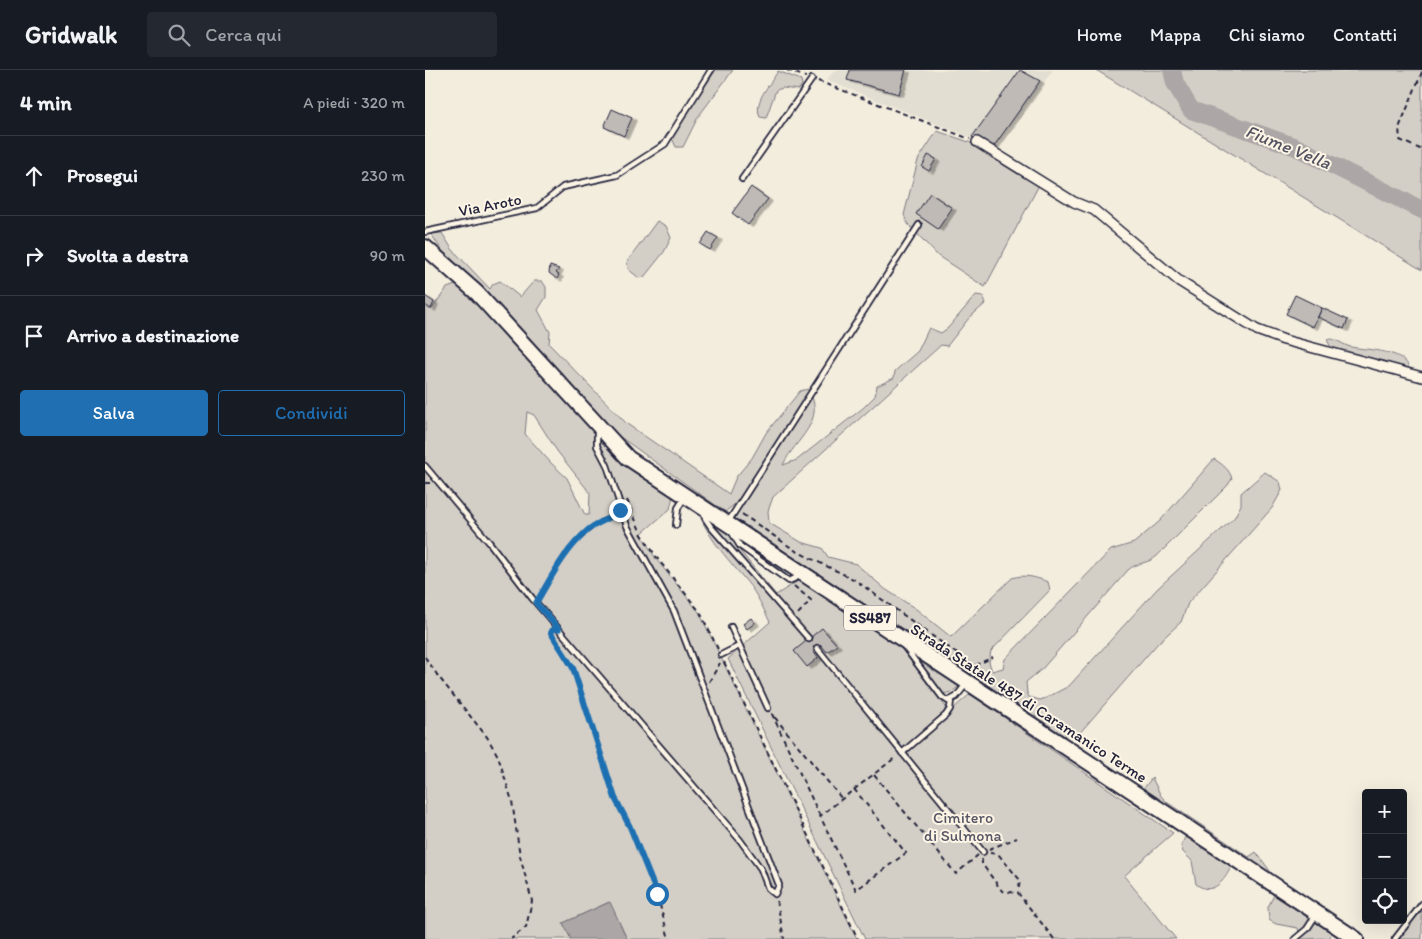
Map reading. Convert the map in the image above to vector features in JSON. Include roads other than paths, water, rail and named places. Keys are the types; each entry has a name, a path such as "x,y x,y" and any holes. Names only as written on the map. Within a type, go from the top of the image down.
{"main road":[{"name":"Strada Statale 487 di Caramanico Terme","path":"425,248 477,293 628,458 1356,939"}],"street":[{"path":"977,142 1074,202 1094,210 1179,281 1257,330 1284,340 1422,377"}],"lane":[{"name":"Via Aroto","path":"425,232 537,208 563,187 617,175 665,144 711,70"},
{"path":"742,179 811,79"},
{"path":"805,574 789,581 740,546 730,530 729,524 736,510 919,224"},
{"path":"425,466 489,542 536,603 740,840 761,869 768,888 775,894 779,885 674,611 633,540 620,510 607,465 597,446 596,424"},
{"path":"676,525 678,508 686,496"},
{"path":"708,511 705,518 711,527 809,639"},
{"path":"731,627 768,708"},
{"path":"897,637 942,697 951,700"},
{"path":"721,656 739,646"},
{"path":"817,648 983,852"},
{"path":"902,753 950,709 951,700 968,682"},
{"path":"1395,939 1422,904"},
{"path":"1295,939 1307,929 1316,914"}],"waterway":[{"name":"Fiume Vella","path":"1172,70 1175,83 1191,110 1296,147 1422,210"}],"park label":[{"name":"Cimitero di Sulmona","path":"963,826"}]}
